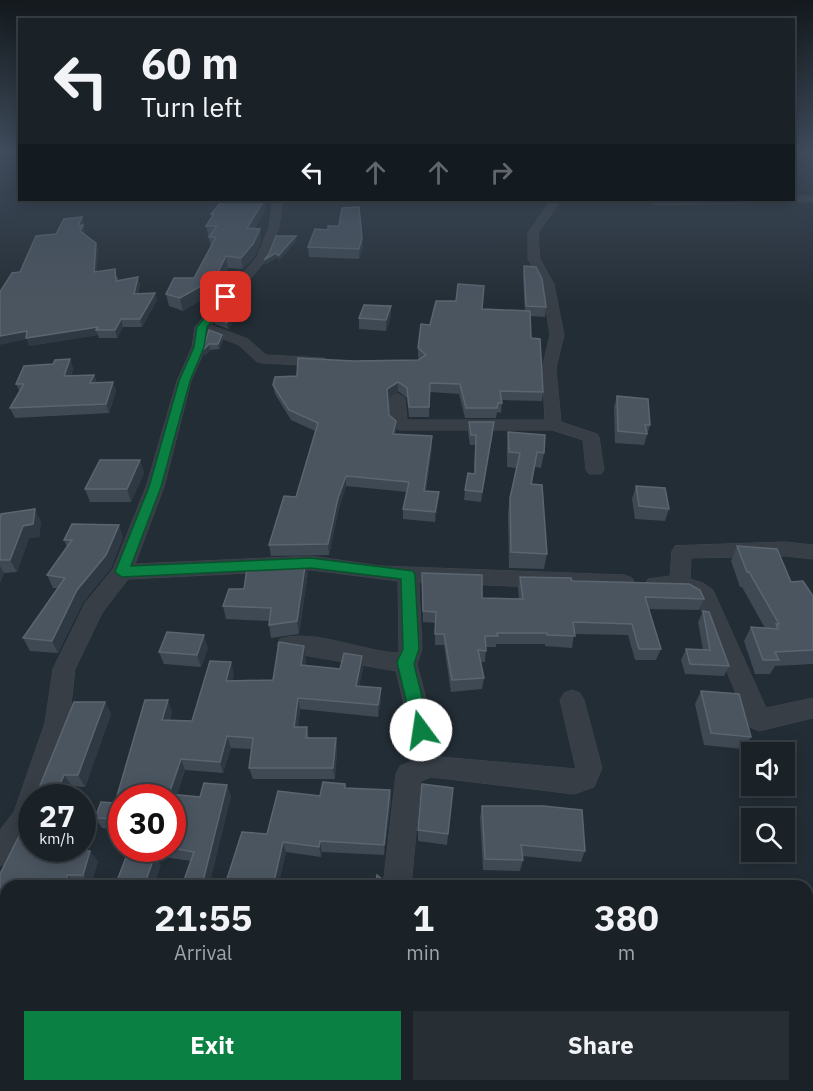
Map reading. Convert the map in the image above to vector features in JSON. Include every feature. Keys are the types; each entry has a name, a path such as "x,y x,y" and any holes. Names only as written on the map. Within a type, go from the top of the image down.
{"street":[{"path":"37,784 57,723 64,669 93,609 122,572 155,487 184,381 199,347 202,327 262,258 274,227 277,204"},
{"path":"553,204 533,232 534,259 548,284 557,334 549,368 553,425"},
{"path":"202,327 231,335 256,348 262,359 343,363"},
{"path":"397,398 399,425 553,425 591,437 595,470"},
{"path":"679,585 682,551 784,549 813,552"},
{"path":"122,572 311,563 408,575 679,585 696,588 706,595 759,720 813,708"},
{"path":"288,645 405,662 409,658 411,649 408,575"},
{"path":"405,662 427,752 432,765 438,768 574,782 585,778 589,768 572,700"},
{"path":"399,880 409,774 432,765"},
{"path":"0,852 18,829"}],"building":[{"path":"220,204 262,204 247,228 260,229 253,244 241,258 226,256 215,278 180,298 166,294 174,278 194,278 216,237 209,237 217,226 206,226 214,214 211,214"},
{"path":"359,207 362,238 359,249 308,247 315,229 328,230 328,226 339,226 342,208"},
{"path":"82,217 78,226 83,225 80,231 96,243 94,272 115,269 116,281 138,277 134,294 155,293 140,319 121,319 115,330 96,330 98,327 26,338 27,331 0,336 0,292 12,273 20,272 36,236 56,234 64,219"},
{"path":"276,236 296,236 278,256 276,253 264,260 269,254"},
{"path":"524,266 536,267 542,279 546,307 526,306"},
{"path":"458,284 484,286 482,309 530,311 531,338 540,339 543,392 500,391 502,403 498,403 497,408 466,408 460,384 430,383 429,407 409,407 407,388 398,382 387,389 389,415 396,421 393,434 432,436 424,491 439,492 435,512 403,509 409,482 346,476 338,498 328,544 269,545 284,496 296,497 318,423 289,410 273,385 275,377 297,376 298,358 353,361 418,360 426,355 418,348 421,324 430,325 436,301 456,301"},
{"path":"364,305 391,306 386,320 359,318"},
{"path":"216,316 232,318 227,323 214,318"},
{"path":"209,330 222,335 218,344 209,344 203,350"},
{"path":"70,359 64,376 94,375 90,383 113,382 106,404 10,408 24,384 16,384 24,366 53,364 55,360"},
{"path":"617,396 648,399 650,425 645,425 647,434 618,431"},
{"path":"469,422 494,422 482,492 465,490 468,473 475,474 476,435 471,435"},
{"path":"508,432 545,435 544,453 537,452 531,484 542,485 547,554 511,552 510,498 520,453 509,452"},
{"path":"100,460 140,460 127,489 85,489"},
{"path":"636,486 665,488 669,509 639,506"},
{"path":"35,509 33,524 23,526 10,560 0,560 1,514"},
{"path":"72,524 119,525 106,555 77,590 52,641 23,638 65,578 47,575 72,540 64,540"},
{"path":"737,546 777,549 791,582 803,581 813,596 813,650 775,652 779,660 763,660 751,627 778,629 776,624 779,624 747,572"},
{"path":"306,560 297,621 269,625 271,608 223,606 229,589 244,589 248,562"},
{"path":"422,573 482,575 482,598 523,599 520,577 571,578 572,581 689,584 700,590 704,599 645,597 661,649 639,649 632,624 573,622 575,636 547,635 547,633 497,633 498,636 485,636 486,651 478,650 484,678 452,680 444,634 435,634 436,612 423,611"},
{"path":"703,611 709,612 729,666 690,664 686,649 710,650"},
{"path":"167,632 204,635 197,655 159,652"},
{"path":"279,642 304,646 301,665 340,669 344,653 362,656 356,686 381,688 378,705 298,698 294,727 307,727 306,738 336,738 333,768 249,768 253,738 227,736 220,762 181,759 172,784 121,784 145,700 168,700 162,720 192,721 210,661 231,662 226,681 273,680"},
{"path":"701,691 739,694 751,737 711,733"},
{"path":"74,702 105,702 78,775 64,775 60,784 41,784"},
{"path":"323,782 345,784 345,788 390,790 384,845 320,841 319,847 283,842 274,880 227,880 242,832 267,834 278,791 320,796"},
{"path":"204,783 227,785 203,880 184,880 194,852 186,851 186,796 200,797"},
{"path":"422,784 453,788 448,834 418,830"},
{"path":"101,802 108,802 108,818 96,818"},
{"path":"482,806 543,806 582,810 585,851 521,845 523,860 485,859"},
{"path":"18,838 18,862 87,862 83,875 68,875 66,880 0,880 0,874"},
{"path":"124,862 153,862 146,880 117,880"},
{"path":"377,875 382,879 391,879 391,880 376,880"}],"route":[{"path":"226,297 202,327 199,347 184,381 155,487 122,572 311,563 408,575 411,649 409,658 405,662 421,730"}]}
